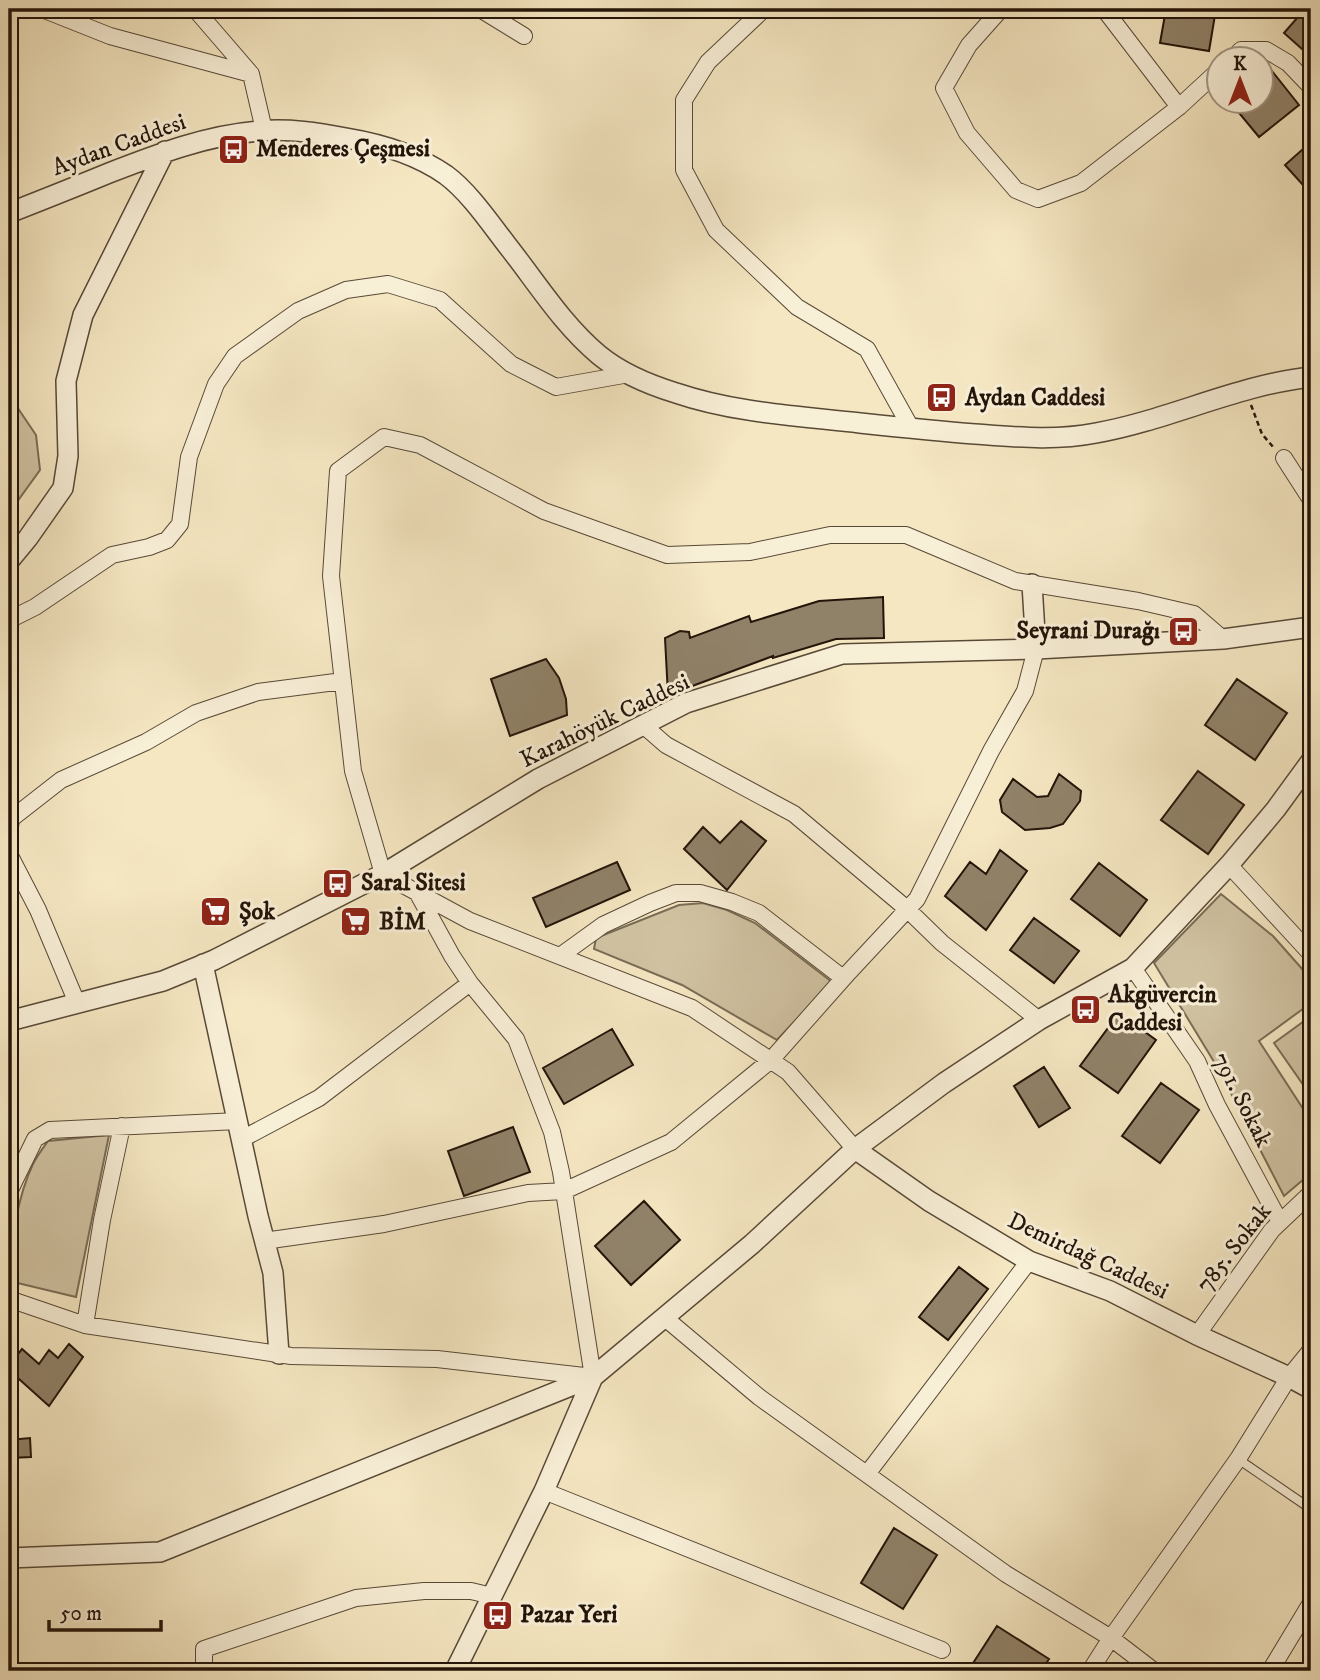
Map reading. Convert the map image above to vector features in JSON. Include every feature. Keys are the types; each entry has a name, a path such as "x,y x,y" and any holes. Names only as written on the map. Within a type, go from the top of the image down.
{"street":[{"path":"42,9 110,36 251,74"},
{"path":"195,9 251,74 264,130"},
{"path":"480,9 524,36"},
{"path":"764,9 708,62 684,100 684,170 716,230 797,307 867,349 911,428"},
{"path":"1001,9 969,45 944,88 967,133 1016,190 1038,199 1082,183 1204,84"},
{"path":"1104,9 1179,107"},
{"path":"1274,55 1288,63 1311,87"},
{"name":"Aydan Caddesi","path":"9,213 164,151 212,138 264,130 333,135 396,149 448,177 508,246 560,315 601,357 629,374 673,393 727,407 1034,439 1071,437 1130,426 1266,384 1311,377"},
{"path":"9,561 64,488 68,456 66,381 83,315 164,151"},
{"path":"9,620 34,607 112,555 167,540 180,524 193,445 216,384 235,356 298,311 346,289 388,284 440,300 511,364 556,387 629,374"},
{"path":"855,1149 788,1072 692,1008 470,921 383,874 353,771 331,576 338,471 384,437 421,445 544,511 667,555 750,552 830,536 906,536 1015,581 1138,601 1194,614 1223,639"},
{"path":"1284,458 1311,500"},
{"path":"264,1241 384,1224 528,1192 564,1191 671,1142 771,1060 917,899 990,751 1026,691 1036,649 1032,584"},
{"name":"Karahöyük Caddesi","path":"9,1021 163,981 202,964 383,874 538,779 685,704 842,654 1036,649 1223,639 1311,627"},
{"path":"9,835 11,819 61,780 146,742 196,713 258,692 343,681"},
{"path":"643,725 666,745 794,814 907,909 942,943 1039,1020"},
{"path":"9,1558 160,1552 593,1377 752,1244 855,1149 944,1083 1039,1020 1133,968 1229,865 1276,809 1311,761"},
{"path":"9,854 38,910 77,1003"},
{"path":"1229,865 1311,954"},
{"path":"560,956 603,925 676,893 700,893 732,902 759,914 844,978"},
{"path":"418,894 470,983 516,1039 552,1132 593,1377 544,1491 455,1671"},
{"path":"202,964 272,1273 279,1354"},
{"name":"791. Sokak","path":"1133,968 1197,1061 1217,1105 1280,1222"},
{"path":"9,1192 35,1139 50,1130 122,1126 240,1130 319,1098 470,983"},
{"path":"85,1325 102,1220 122,1126"},
{"name":"Demirdağ Caddesi","path":"855,1149 929,1201 1029,1261 1110,1291 1311,1389"},
{"name":"785. Sokak","path":"1197,1335 1272,1230 1311,1193"},
{"path":"867,1474 1029,1261"},
{"path":"9,1299 85,1325 291,1356 437,1359 593,1377"},
{"path":"665,1318 759,1397 1006,1574 1111,1638 1154,1671"},
{"path":"1090,1671 1238,1459 1289,1377 1311,1350"},
{"path":"544,1491 942,1650"},
{"path":"204,1671 204,1649 356,1598 424,1591 471,1591 492,1596"},
{"path":"1270,1671 1311,1603"}],"lane":[{"path":"1238,1459 1311,1509"}],"path":[{"path":"1245,390 1262,434 1284,458"}],"shaded area":[{"path":"9,395 36,435 40,470 9,513"},
{"path":"1221,894 1273,936 1311,979 1311,1003 1259,1041 1311,1121 1311,1173 1284,1196 1219,1070 1154,963"},
{"path":"703,903 755,923 832,982 777,1040 682,985 594,949 596,938 679,905"},
{"path":"1311,1016 1311,1096 1274,1043"},
{"path":"109,1135 76,1297 9,1281 19,1206 33,1164 40,1152 48,1141"}],"building":[{"path":"1166,9 1216,9 1210,46 1204,46 1204,50 1160,43"},
{"path":"1305,9 1311,9 1311,57 1284,33"},
{"path":"1274,74 1299,105 1259,137 1242,116 1274,116"},
{"path":"1311,142 1311,194 1285,165"},
{"path":"883,597 884,638 836,639 773,656 668,695 665,638 680,631 689,632 690,638 749,616 751,622 819,601"},
{"path":"546,659 559,678 566,699 567,715 510,736 491,679"},
{"path":"1237,679 1287,713 1255,760 1205,725"},
{"path":"1198,771 1244,805 1208,854 1161,820"},
{"path":"1059,774 1081,791 1080,801 1063,824 1025,830 1002,812 1000,800 1013,779 1037,797 1048,796"},
{"path":"741,821 766,841 727,890 684,849 703,827 720,843"},
{"path":"1000,850 1027,871 986,930 945,896 970,862 986,874"},
{"path":"617,862 630,890 546,927 533,898"},
{"path":"1099,863 1147,900 1120,936 1071,899"},
{"path":"1034,918 1079,951 1054,983 1010,950"},
{"path":"1119,1013 1156,1040 1118,1093 1080,1066"},
{"path":"612,1029 633,1065 564,1104 543,1068"},
{"path":"1044,1067 1070,1108 1039,1127 1014,1086"},
{"path":"1161,1083 1199,1110 1160,1163 1122,1136"},
{"path":"513,1127 530,1172 464,1196 448,1151"},
{"path":"644,1201 680,1240 631,1285 595,1246"},
{"path":"959,1267 988,1289 948,1340 919,1317"},
{"path":"69,1344 83,1357 49,1406 9,1370 9,1365 22,1349 39,1364 49,1350 58,1358"},
{"path":"30,1438 31,1457 9,1458 9,1440"},
{"path":"894,1528 937,1555 903,1609 861,1583"},
{"path":"997,1626 1049,1659 1041,1671 968,1671"}],"place":[{"name":"Menderes Çeşmesi","path":"233,149"},
{"name":"Aydan Caddesi","path":"942,398"},
{"name":"Seyrani Durağı","path":"1183,631"},
{"name":"Saral Sitesi","path":"338,883"},
{"name":"Şok","path":"216,912"},
{"name":"BİM","path":"356,922"},
{"name":"Akgüvercin Caddesi","path":"1085,1009"},
{"name":"Pazar Yeri","path":"497,1615"}]}
